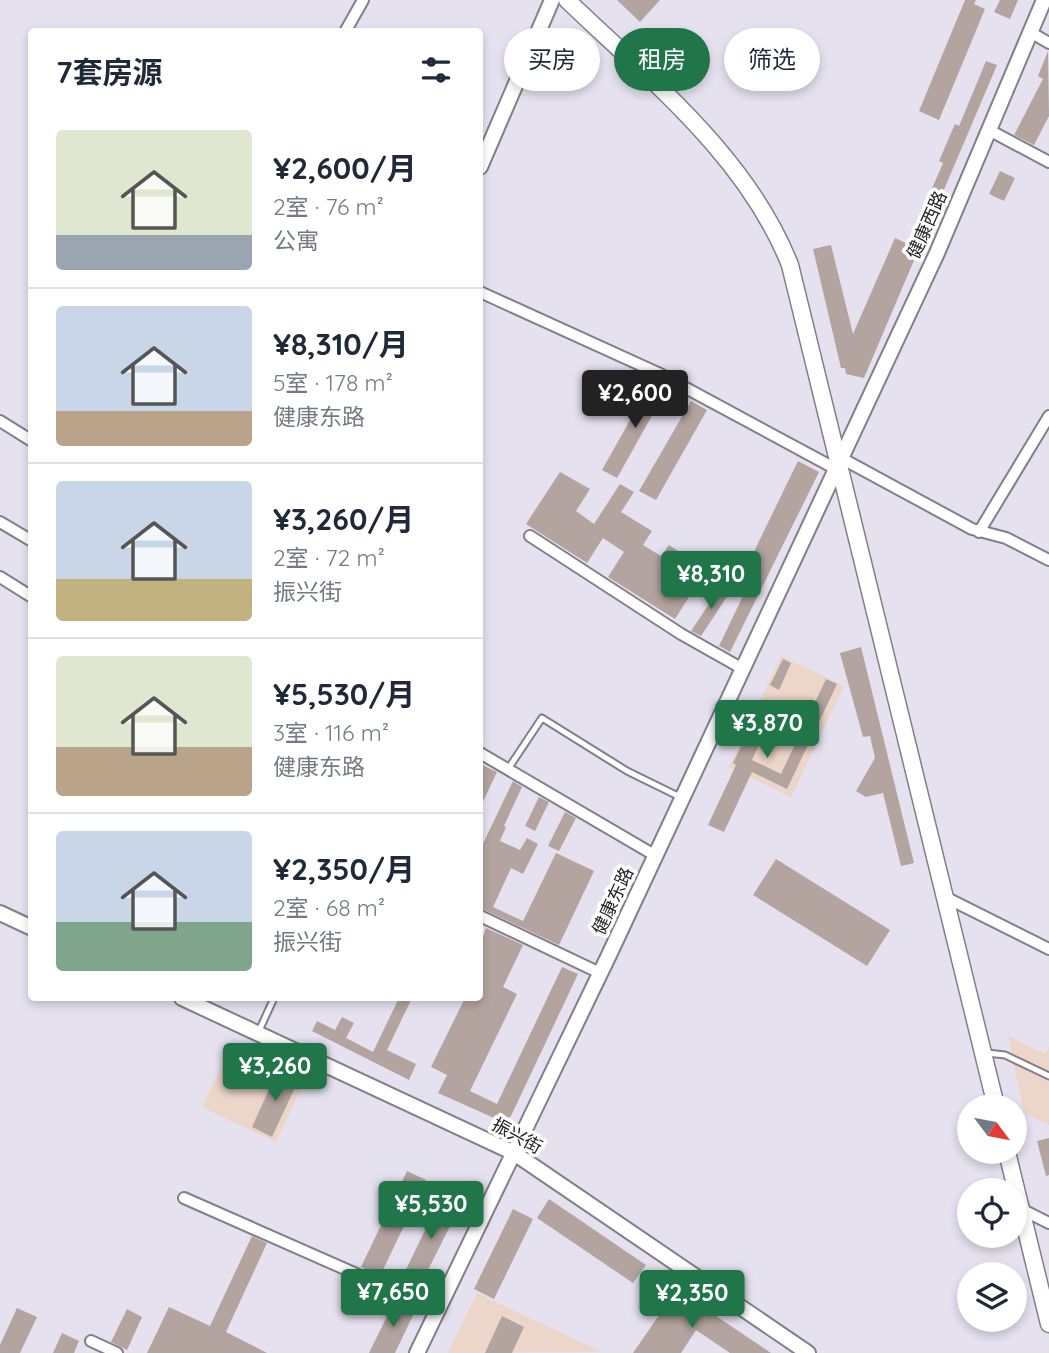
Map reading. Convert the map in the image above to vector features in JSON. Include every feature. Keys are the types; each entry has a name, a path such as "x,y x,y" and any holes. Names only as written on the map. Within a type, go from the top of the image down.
{"main road":[{"path":"567,0 678,107 726,158 766,214 779,238 797,287 993,1094"},
{"path":"1027,1234 1049,1324"}],"street":[{"path":"347,28 363,0"},
{"path":"483,160 552,0"},
{"name":"健康西路","path":"839,463 937,253 1044,0"},
{"path":"1030,33 1049,43"},
{"path":"989,130 1049,162"},
{"path":"483,293 658,373 979,532 1006,538 1049,560"},
{"path":"979,532 1049,416"},
{"path":"0,421 28,438"},
{"name":"健康东路","path":"417,1353 656,856 839,463"},
{"path":"0,522 28,539"},
{"path":"530,536 681,634 743,669"},
{"path":"0,577 28,594"},
{"path":"483,754 656,856"},
{"path":"945,897 1049,949"},
{"path":"0,913 28,926"},
{"path":"483,917 600,973"},
{"name":"振兴街","path":"189,1001 514,1153 808,1353"},
{"path":"184,1198 438,1310"},
{"path":"1027,1212 1049,1223"},
{"path":"90,1341 117,1353"}],"lane":[{"path":"508,769 542,718 627,771 682,798"},
{"path":"258,1033 273,1001"},
{"path":"983,1052 1005,1055 1049,1076"}],"shaded area":[{"path":"781,656 844,686 791,797 729,767"},
{"path":"1008,1036 1045,1054 1049,1047 1049,1125 1027,1114 1027,1094 1020,1094"},
{"path":"232,1044 306,1079 276,1142 202,1107"},
{"path":"477,1293 602,1352 448,1353"}],"building":[{"path":"617,0 660,0 640,22"},
{"path":"965,0 976,0 974,4 985,9 939,120 919,111"},
{"path":"1000,0 1018,0 1010,19 994,12"},
{"path":"1048,51 1049,116 1034,145 1014,135 1043,79 1038,76"},
{"path":"986,61 997,65 864,378 846,374 845,368 841,368 813,249 831,245 853,334 895,238 908,244 943,163 939,161 955,124 959,126"},
{"path":"1000,171 1015,178 1004,201 989,194"},
{"path":"652,381 667,389 617,478 602,470"},
{"path":"691,401 707,410 656,500 639,491"},
{"path":"798,461 819,472 730,652 719,646 754,573 746,568"},
{"path":"560,472 590,489 576,511 594,524 620,484 634,492 621,512 652,531 643,545 661,556 669,545 706,570 675,619 608,577 624,552 603,538 587,563 526,524"},
{"path":"721,586 730,592 701,636 691,631"},
{"path":"861,647 914,863 901,866 883,793 866,797 856,791 875,758 870,736 863,737 840,653"},
{"path":"783,659 791,663 779,690 770,685"},
{"path":"826,679 837,684 787,789 752,772 724,832 708,825 754,720 767,727 752,760 781,774"},
{"path":"483,765 497,772 483,802"},
{"path":"513,781 522,787 500,841 520,850 527,838 538,844 523,874 511,868 493,907 523,921 556,853 594,871 559,945 483,909 483,844"},
{"path":"539,797 549,802 535,831 525,826"},
{"path":"565,812 576,818 559,851 548,846"},
{"path":"776,859 890,930 867,966 753,895"},
{"path":"486,928 523,945 503,987 517,994 470,1091 497,1104 562,967 578,974 511,1116 503,1122 438,1093 447,1075 431,1067 464,1001 483,1001 483,937"},
{"path":"398,1001 411,1001 387,1050 416,1064 409,1080 312,1031 317,1021 335,1030 342,1017 354,1023 346,1038 373,1052"},
{"path":"278,1070 299,1079 272,1137 252,1127"},
{"path":"1049,1138 1049,1175 1046,1176 1037,1141"},
{"path":"407,1171 426,1180 380,1276 361,1267"},
{"path":"444,1191 463,1200 417,1292 399,1284"},
{"path":"549,1199 646,1265 633,1283 537,1218"},
{"path":"513,1209 533,1219 494,1299 474,1289"},
{"path":"252,1236 267,1243 226,1332 267,1353 147,1353 169,1307 210,1326"},
{"path":"677,1289 771,1353 730,1353 696,1330 681,1353 633,1353"},
{"path":"395,1300 416,1309 395,1353 369,1353"},
{"path":"17,1308 37,1317 20,1353 0,1353 0,1345"},
{"path":"127,1309 142,1317 127,1350 111,1342"},
{"path":"502,1316 524,1327 512,1353 485,1353"},
{"path":"62,1333 79,1341 74,1353 53,1353"}]}
